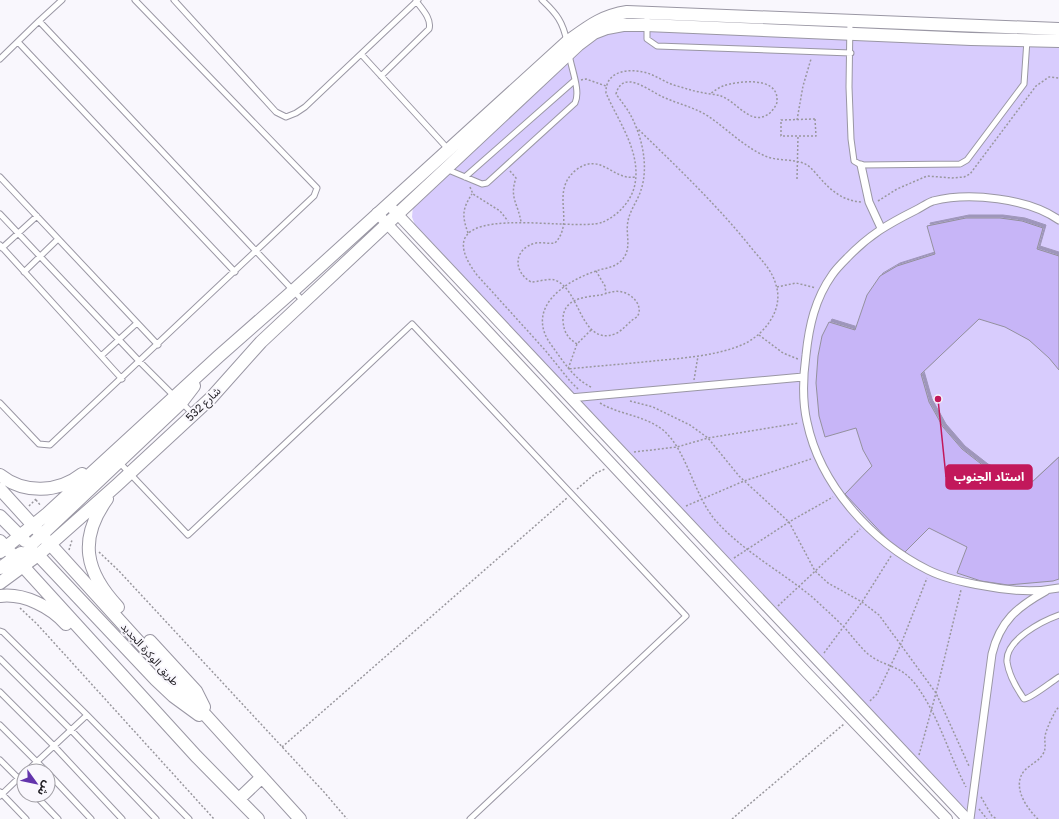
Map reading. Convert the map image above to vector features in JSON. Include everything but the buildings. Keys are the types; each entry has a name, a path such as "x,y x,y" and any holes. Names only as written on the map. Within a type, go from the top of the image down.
{"street":[{"path":"647,19 851,34 1059,41"},
{"path":"0,475 10,482 29,488 60,487 76,479 176,397 246,331 294,290 448,149 568,48 607,28 647,19 850,20 1059,29"},
{"name":"شارع 532","path":"29,546 50,544 118,485 211,398 261,342 446,169 568,48"},
{"path":"861,165 869,202 881,228"},
{"path":"1059,220 1051,215 1011,201 971,197 932,202 881,228 860,244 832,274 822,291 816,304 803,377 807,422 819,456 831,481 864,525 894,551 930,571 962,582 1010,591 1048,590 1059,588"},
{"path":"388,204 967,819"},
{"path":"377,213 947,819"},
{"path":"2,547 29,546 42,535 119,462 225,342 246,331"},
{"path":"570,398 803,377"},
{"name":"شارع 532","path":"0,583 20,562 29,546 33,525 176,397"},
{"path":"118,485 93,522 88,542 90,563 98,582 112,601 196,691 209,719"},
{"name":"طريق الوكرة الجديد","path":"0,489 300,819"},
{"path":"0,516 156,680 173,696 221,732"},
{"path":"2,547 20,562 254,818"},
{"path":"0,568 20,562"},
{"path":"970,819 992,654 996,636 1011,616 1029,601 1048,590"},
{"path":"0,596 22,598 46,607 61,619 198,766 228,788"},
{"path":"238,799 262,777"}],"lane":[{"path":"0,59 62,0"},
{"path":"0,403 39,444 46,446 50,445 61,437 235,272 314,196 318,188 135,0"},
{"path":"174,0 276,112 286,117 296,114 305,107 417,1 428,19 430,26 429,29 382,76"},
{"path":"446,169 482,184 487,183 575,103 578,92 574,81 564,26 554,10 542,0"},
{"path":"647,19 647,39 657,46 851,53"},
{"path":"850,20 851,139 854,161 861,165 960,164 967,160 1024,84 1027,40"},
{"path":"39,21 304,302"},
{"path":"18,42 235,272"},
{"path":"361,54 448,149"},
{"path":"465,176 574,81"},
{"path":"0,177 158,345"},
{"path":"0,214 118,340 193,414"},
{"path":"37,216 1,246 122,379"},
{"path":"24,272 58,239"},
{"path":"101,356 138,323"},
{"path":"119,462 188,535 412,324 686,616 470,819"},
{"path":"1059,614 1047,619 1019,637 1009,652 1007,661 1009,671 1024,699 1028,698 1048,683 1059,677"},
{"path":"0,631 3,632 87,715 188,819"},
{"path":"0,660 71,730 156,819"},
{"path":"0,692 54,746 122,819"},
{"path":"0,725 37,761 87,715"},
{"path":"0,760 16,775"},
{"path":"16,781 1,794 26,819"},
{"path":"56,782 91,819"},
{"path":"43,803 58,819"}],"path":[{"path":"797,120 803,86 813,52"},
{"path":"710,94 718,88 734,83 756,81 773,88 778,100 775,108 769,113 763,117 755,117 747,115 733,103 721,96 710,94 668,84 648,73 631,70 621,71 612,75 606,86 610,101 626,131 635,165 635,183 630,199 615,215 595,223 564,225 508,221 476,227 468,233 464,240 464,250 467,263 509,312 545,350 570,381 588,397 604,406 649,421 663,430 677,447 702,498 716,521 746,548 798,587 844,627 869,654 891,666 900,668 907,675 931,708 946,739 955,766 973,799 987,819"},
{"path":"608,395 585,384 568,369 544,336 542,325 543,312 549,301 563,286 596,270 614,266 621,261 626,252 629,241 628,221 641,192 645,174 637,128 616,94 618,86 624,82 633,81 664,98 695,109 708,116 749,148 765,157 805,164 811,167 824,184 845,199 850,201 869,202 881,201 897,189 927,176 952,178 964,177 970,174 1036,86 1049,77 1059,78"},
{"path":"574,81 586,79 606,86"},
{"path":"815,119 816,136 781,136 781,120 797,120 815,119"},
{"path":"568,369 698,356 728,349 744,344 759,335 769,324 774,311 777,287 772,274 722,212 637,128"},
{"path":"797,179 798,136"},
{"path":"577,344 569,338 563,326 566,310 575,299 616,291 624,292 637,303 639,314 622,330 615,334 605,335 591,330 585,323 575,299 563,286 555,280 531,282 523,277 518,270 518,262 527,247 537,243 555,243 562,236 564,225 562,191 568,177 577,169 586,165 600,164 626,179 635,177"},
{"path":"506,167 516,178 512,193 521,222"},
{"path":"465,176 473,194 500,211 508,221"},
{"path":"468,233 463,220 465,204 473,194"},
{"path":"596,270 605,286 606,294"},
{"path":"777,287 796,282 822,291"},
{"path":"568,369 577,344 591,330"},
{"path":"759,335 783,353 805,362"},
{"path":"693,387 698,356"},
{"path":"627,400 653,407 690,425 708,438 744,481 789,522 815,570 828,583 862,602 879,616 936,693 971,771 975,784 992,816 997,819"},
{"path":"625,456 631,452 677,447 708,438 807,422"},
{"path":"677,511 702,498 744,481 819,456"},
{"path":"282,747 596,473 614,465"},
{"path":"726,564 746,548 840,493"},
{"path":"772,612 864,525"},
{"path":"64,532 72,540 88,542 119,571 347,819"},
{"path":"817,660 862,602 894,551"},
{"path":"863,709 877,694 891,666 930,571"},
{"path":"916,765 936,693 962,582"},
{"path":"22,598 20,609 37,624 214,819"},
{"path":"1038,819 1031,813 1024,801 1019,788 1020,778 1043,753 1046,746 1045,737 1056,710 1059,707"},
{"path":"732,819 852,718"}],"shaded area":[{"path":"625,29 1059,41 1059,819 970,819 415,225 412,217 413,206 575,54 599,37"}],"place":[{"name":"استاد الجنوب","path":"938,399"}]}
